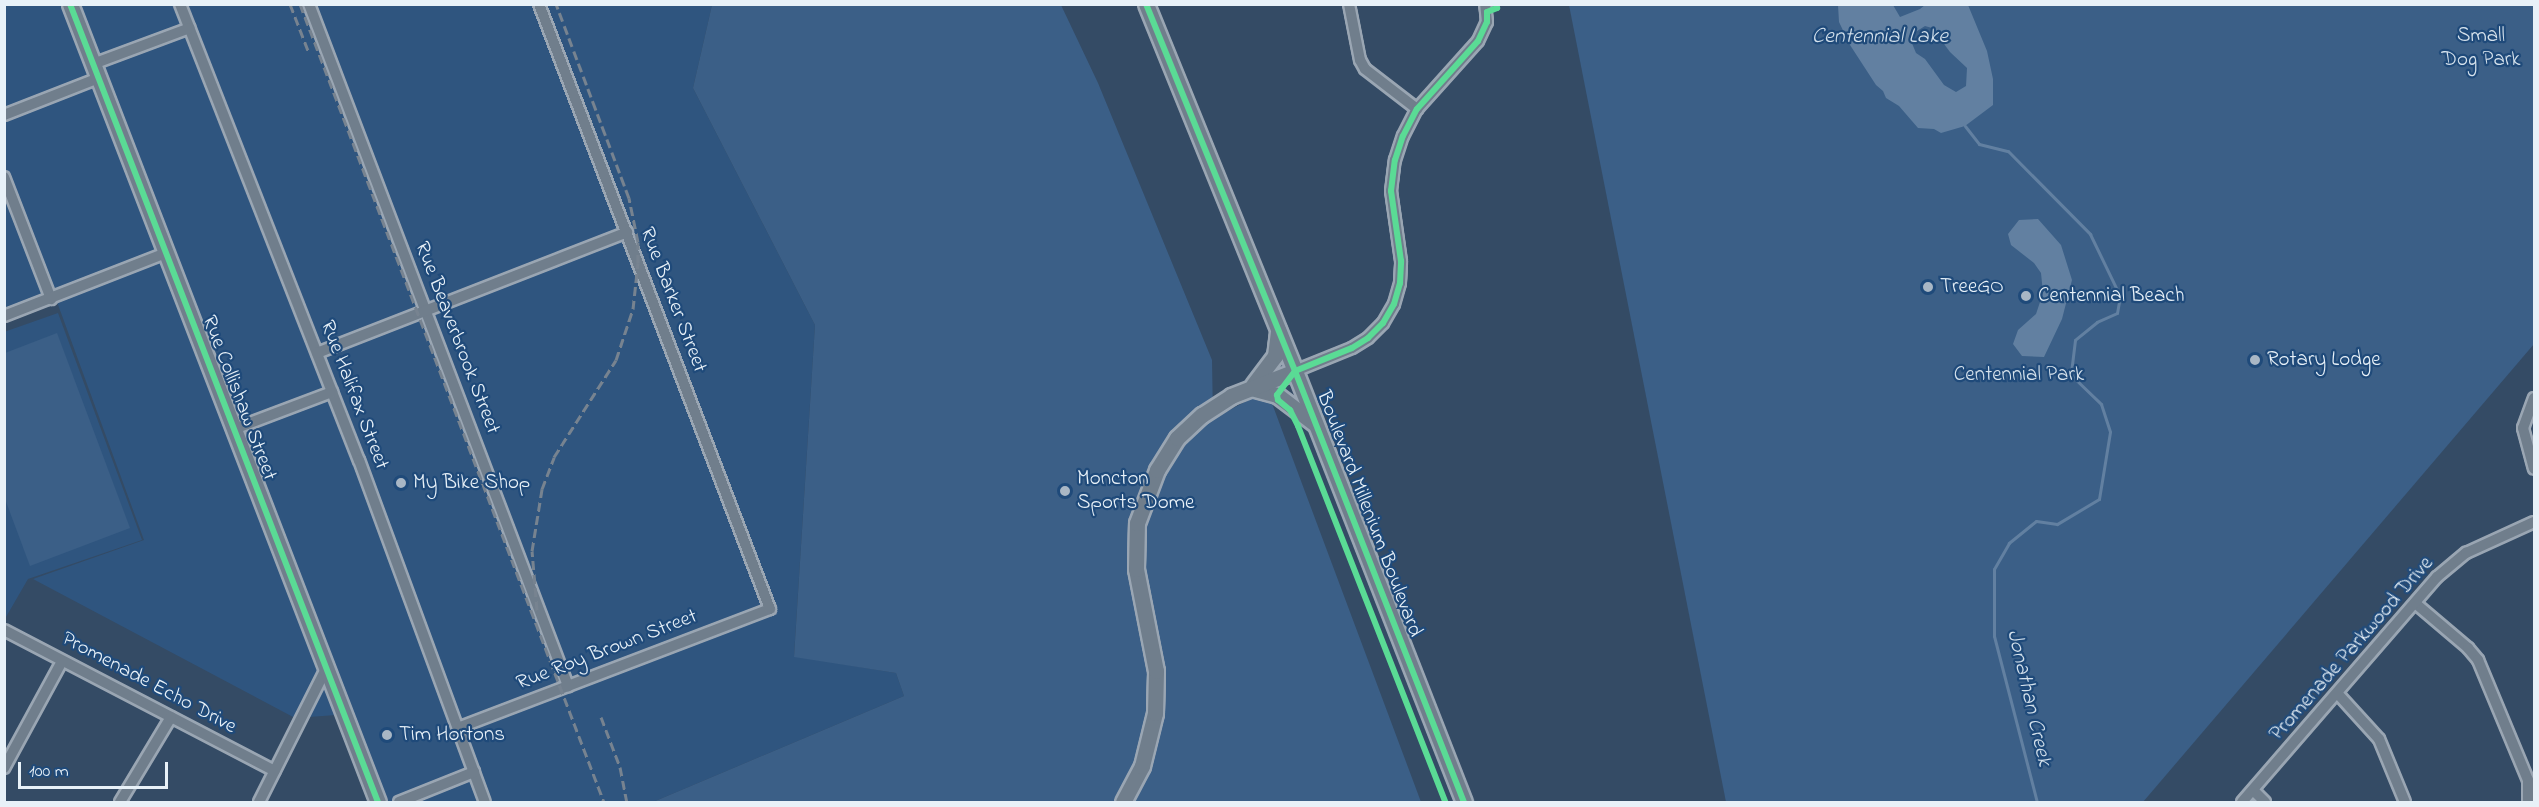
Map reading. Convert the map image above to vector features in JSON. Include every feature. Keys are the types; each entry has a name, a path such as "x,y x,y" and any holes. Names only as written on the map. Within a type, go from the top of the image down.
{"street":[{"name":"Rue Collishaw Street","path":"70,4 378,802"},
{"name":"Rue Halifax Street","path":"180,4 332,392 485,802"},
{"name":"Rue Beaverbrook Street","path":"309,4 426,308 567,686"},
{"name":"Rue Barker Street","path":"539,4 770,609"},
{"name":"Boulevard Millenium Boulevard","path":"1146,4 1295,371 1464,802"},
{"path":"1349,4 1360,60 1365,69 1417,109"},
{"path":"1123,802 1142,766 1155,713 1156,671 1136,569 1137,523 1157,470 1177,438 1202,414 1231,396 1352,348 1368,338 1383,323 1394,304 1400,283 1401,261 1393,215 1394,170 1403,136 1417,109 1478,40 1487,22 1486,8"},
{"path":"4,115 190,28"},
{"path":"4,177 51,299"},
{"path":"317,353 426,308 627,232"},
{"path":"4,316 166,253"},
{"path":"1251,388 1270,365 1278,330"},
{"path":"1251,388 1277,395 1316,425"},
{"path":"234,429 332,392"},
{"path":"2535,398 2523,428 2535,470"},
{"name":"Promenade Parkwood Drive","path":"2242,802 2338,694 2437,577 2466,553 2535,522"},
{"path":"2415,603 2468,648 2478,660 2528,780 2528,802"},
{"name":"Rue Roy Brown Street","path":"458,728 770,609"},
{"name":"Promenade Echo Drive","path":"4,630 275,771"},
{"path":"4,768 62,661"},
{"path":"259,802 326,669"},
{"path":"2338,694 2379,739 2405,802"},
{"path":"120,802 171,717"},
{"path":"399,802 474,772"},
{"path":"2253,790 2265,802"}],"shaded area":[{"path":"5,5 712,5 693,88 815,325 794,656 896,673 904,696 653,802 384,802 350,714 295,718 33,579 144,540 53,291 5,309"},
{"path":"58,313 142,540 28,579 6,617 4,332"}],"green space":[{"path":"712,5 1061,5 1098,83 1212,360 1213,419 1267,390 1421,802 653,802 904,696 896,673 794,657 815,325 693,88"},
{"name":"Centennial Park","path":"1569,5 2534,5 2534,344 2143,802 1726,802"},
{"path":"57,333 130,528 30,566 5,499 5,353"}],"water":[{"name":"Centennial Lake","path":"1838,5 1893,5 1900,17 1925,5 1968,5 1987,51 1993,79 1993,105 1965,126 1941,133 1934,129 1918,128 1899,106 1886,98 1883,91 1876,85 1850,45 1839,22","holes":["1925,26 1932,28 1950,52 1967,68 1966,86 1956,92 1944,85 1925,59 1916,53 1909,36"]},
{"path":"2038,219 2061,245 2072,280 2062,319 2044,357 2022,356 2013,344 2018,330 2036,314 2043,293 2041,273 2034,263 2011,245 2008,234 2019,220"}],"waterway":[{"name":"Jonathan Creek","path":"1965,126 1979,144 2008,151 2090,234 2120,296 2117,313 2097,322 2075,340 2071,375 2101,404 2110,432 2099,499 2057,524 2036,521 2009,543 1994,569 1994,636 2037,802"}],"railway":[{"path":"290,4 309,53"},
{"path":"300,4 604,802"},
{"path":"537,610 532,551 542,489 554,457 616,360 633,309 638,263 638,242 629,198 556,4"},
{"path":"601,717 620,767 627,802"}],"cycle path":[{"path":"70,4 378,802"},
{"path":"1146,4 1295,371 1464,802"},
{"path":"1295,371 1352,348 1368,338 1383,323 1394,304 1400,283 1401,261 1391,191 1395,160 1403,136 1417,109 1478,41 1487,22 1487,12 1497,8 1496,4"},
{"path":"1295,371 1277,395 1278,400 1290,410 1298,426 1445,802"}],"place":[{"name":"TreeGO","path":"1928,287"},
{"name":"Centennial Beach","path":"2026,296"},
{"name":"Rotary Lodge","path":"2255,360"},
{"name":"My Bike Shop","path":"401,483"},
{"name":"Moncton Sports Dome","path":"1065,491"},
{"name":"Tim Hortons","path":"387,735"}],"park label":[{"name":"Small Dog Park","path":"2481,48"}]}
